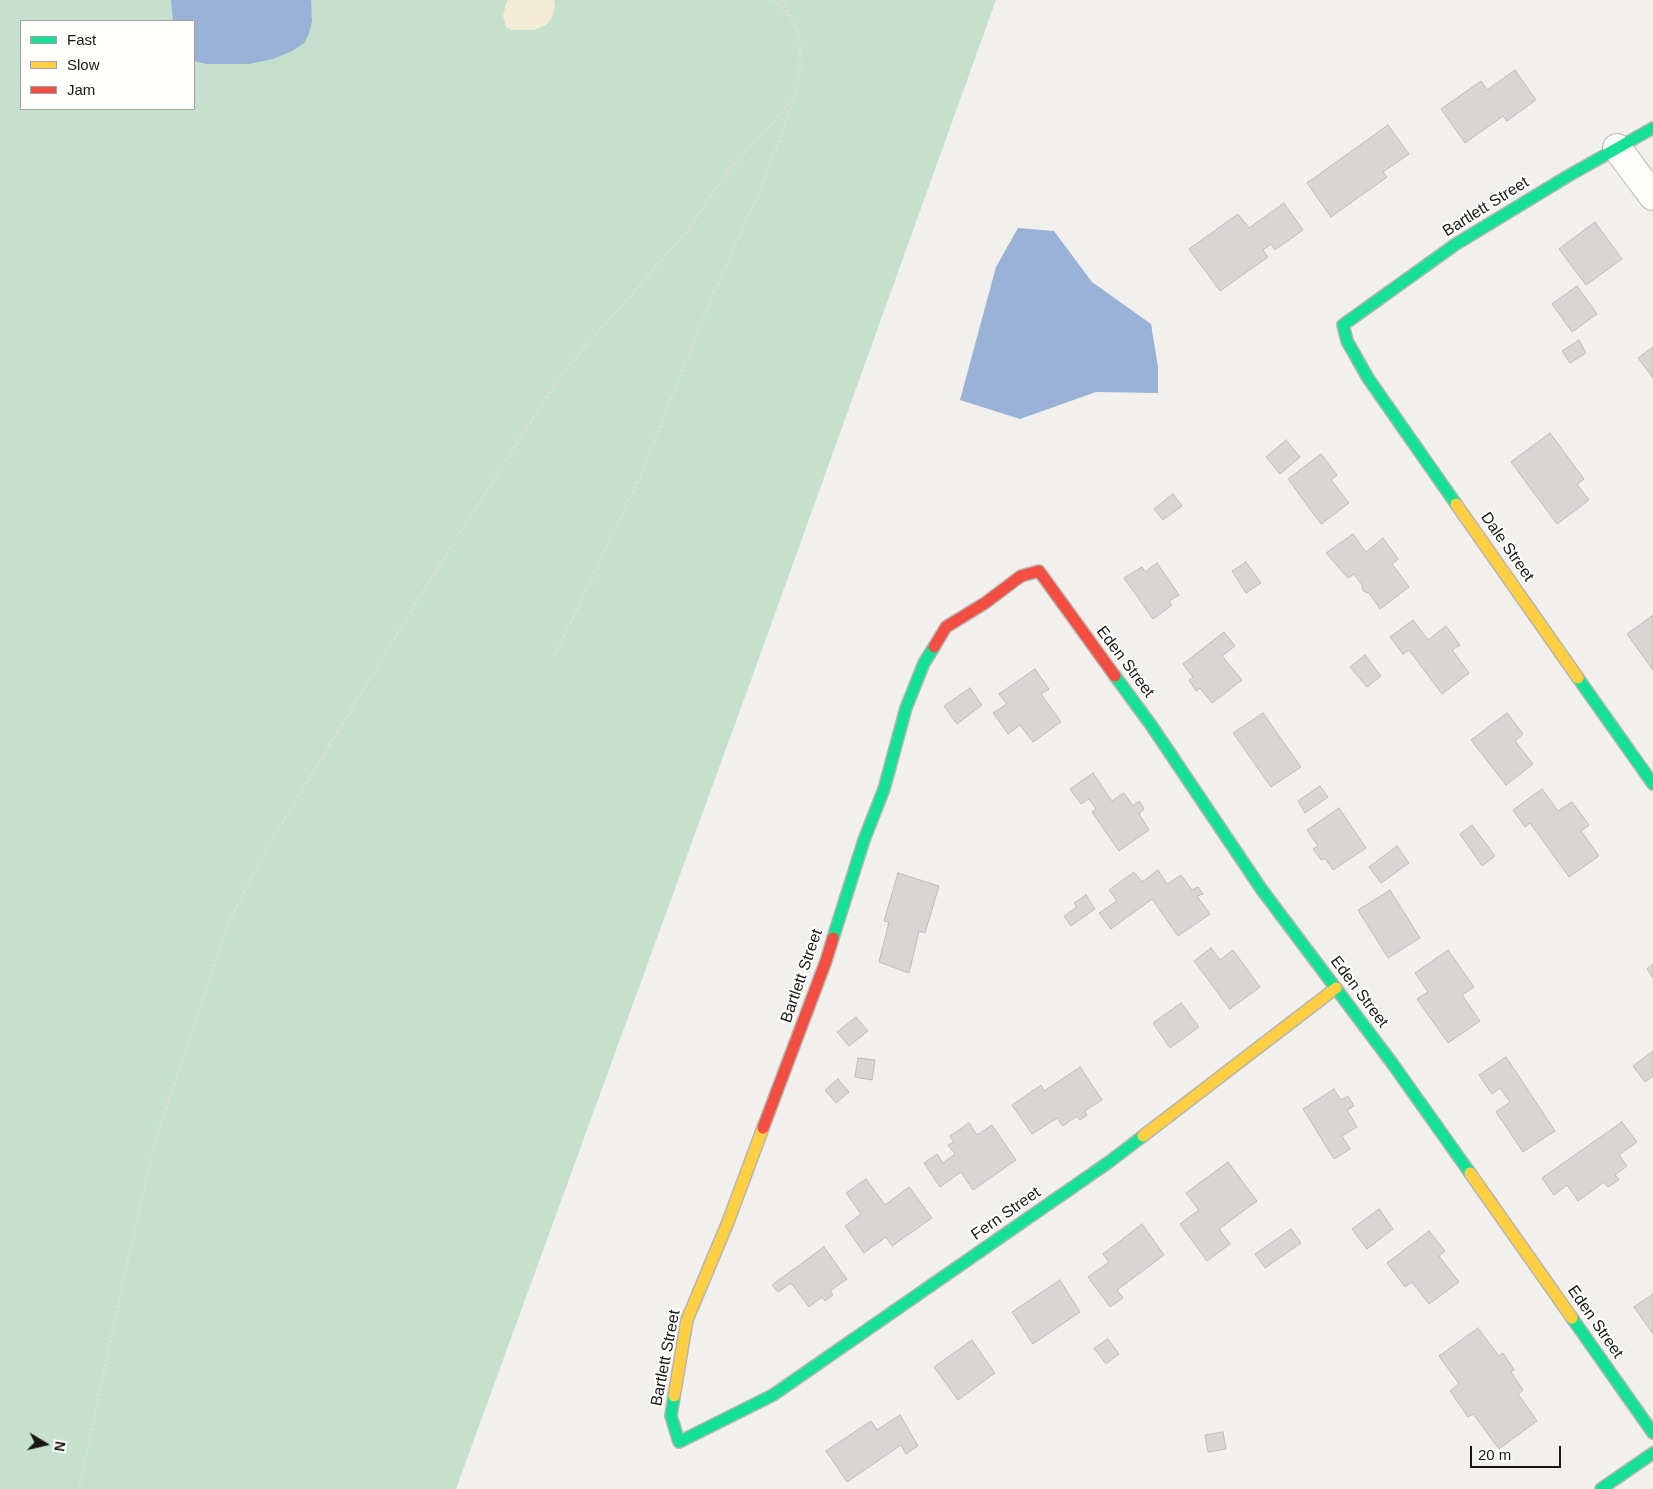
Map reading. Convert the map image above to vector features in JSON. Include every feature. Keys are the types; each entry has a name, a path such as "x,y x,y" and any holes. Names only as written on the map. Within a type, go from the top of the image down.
{"street":[{"name":"Bartlett Street","path":"1343,325 1456,244 1568,176 1653,128"},
{"path":"1617,148 1653,196"},
{"name":"Dale Street","path":"1343,325 1347,341 1368,378 1653,784"},
{"name":"Bartlett Street","path":"679,1442 671,1416 687,1320 728,1222 826,961 866,835 884,789 906,708 920,672 946,627 985,603 1022,576 1039,571"},
{"name":"Eden Street","path":"1039,571 1151,725 1262,890 1403,1078 1653,1433"},
{"name":"Fern Street","path":"679,1442 781,1389 1110,1162 1336,988"},
{"path":"1601,1489 1653,1453"}],"path":[{"path":"773,0 791,18"},
{"path":"555,655 639,480 711,298 760,190 794,98 800,69 800,40 784,0"},
{"path":"79,1489 156,1138 228,923 275,834 424,591 561,374 684,235 730,169 794,98"}],"green space":[{"path":"0,0 996,0 754,672 456,1489 0,1489"}],"sand":[{"path":"508,0 554,0 555,6 552,18 546,25 534,30 512,30 506,27 503,16"}],"water":[{"path":"171,0 311,0 312,21 309,34 304,43 292,51 273,59 249,64 206,64 195,61 195,20 173,20"},
{"path":"1018,228 1054,231 1092,282 1151,324 1158,367 1158,393 1096,392 1020,419 960,400 996,267"}],"building":[{"path":"1515,70 1536,100 1507,121 1503,116 1465,143 1441,109 1481,81 1487,90"},
{"path":"1388,125 1409,154 1383,172 1387,177 1331,217 1307,183"},
{"path":"1284,203 1303,230 1275,250 1271,244 1263,250 1268,257 1220,291 1189,249 1238,214 1249,228"},
{"path":"1595,222 1622,259 1586,285 1559,249"},
{"path":"1577,286 1597,314 1572,332 1552,304"},
{"path":"1579,340 1586,353 1570,363 1562,351"},
{"path":"1653,347 1653,378 1638,358"},
{"path":"1550,433 1584,479 1577,484 1589,500 1557,524 1511,462"},
{"path":"1286,440 1300,457 1280,474 1266,457"},
{"path":"1321,454 1337,475 1331,480 1349,503 1321,524 1288,479"},
{"path":"1173,494 1182,506 1163,520 1154,509"},
{"path":"1353,534 1366,552 1383,538 1398,559 1392,564 1409,587 1380,609 1369,593 1363,591 1362,585 1354,574 1348,578 1326,553"},
{"path":"1246,562 1261,583 1246,593 1232,571"},
{"path":"1157,563 1179,595 1169,601 1172,605 1153,619 1124,578 1142,567 1145,572"},
{"path":"1653,615 1653,670 1627,634"},
{"path":"1413,620 1428,640 1446,626 1460,645 1452,650 1469,673 1442,694 1409,650 1403,654 1390,637"},
{"path":"1224,632 1235,646 1222,656 1242,680 1212,703 1200,688 1196,691 1189,680 1193,677 1183,664"},
{"path":"1365,655 1381,676 1367,687 1350,667"},
{"path":"1035,669 1049,689 1041,694 1061,722 1033,742 1020,725 1008,734 993,713 1007,704 999,694"},
{"path":"970,688 982,705 957,724 944,706"},
{"path":"1263,713 1301,767 1271,787 1233,733"},
{"path":"1507,713 1523,734 1515,741 1533,764 1506,785 1471,740"},
{"path":"1093,773 1112,801 1124,793 1133,806 1139,801 1144,809 1139,814 1149,830 1119,851 1092,812 1096,809 1089,799 1081,804 1070,789"},
{"path":"1320,786 1328,797 1305,813 1298,801"},
{"path":"1542,789 1558,811 1572,802 1589,825 1581,831 1599,856 1569,877 1530,823 1525,827 1513,810"},
{"path":"1339,808 1366,848 1333,870 1325,858 1321,860 1313,849 1318,846 1307,830"},
{"path":"1472,825 1495,856 1482,866 1460,834"},
{"path":"1397,846 1409,863 1381,883 1369,867"},
{"path":"1158,870 1167,884 1181,875 1192,890 1198,887 1203,894 1197,896 1210,914 1178,936 1152,899 1111,929 1099,913 1117,901 1109,890 1134,872 1142,882"},
{"path":"898,873 939,886 925,933 919,931 909,973 879,962 889,922 884,921"},
{"path":"1390,890 1420,938 1388,958 1358,910"},
{"path":"1086,895 1095,909 1071,926 1064,916 1077,907 1074,903"},
{"path":"1211,948 1220,960 1233,950 1260,987 1230,1009 1194,961"},
{"path":"1448,950 1474,987 1462,995 1480,1021 1448,1043 1417,999 1428,992 1415,973"},
{"path":"1653,964 1653,978 1647,969"},
{"path":"1181,1003 1199,1027 1170,1048 1153,1023"},
{"path":"856,1017 868,1031 849,1046 837,1032"},
{"path":"1653,1051 1653,1076 1645,1082 1633,1066"},
{"path":"1506,1057 1555,1131 1523,1152 1496,1112 1510,1102 1500,1088 1492,1094 1479,1075"},
{"path":"858,1058 875,1060 872,1080 855,1077"},
{"path":"1080,1067 1102,1100 1085,1111 1087,1115 1080,1120 1077,1116 1063,1126 1057,1118 1032,1134 1012,1105 1041,1085 1044,1091"},
{"path":"838,1079 849,1092 836,1103 825,1090"},
{"path":"1334,1089 1341,1100 1348,1096 1354,1106 1347,1110 1357,1127 1342,1136 1350,1149 1334,1159 1303,1109"},
{"path":"1622,1122 1637,1142 1619,1155 1627,1166 1615,1175 1619,1180 1608,1187 1604,1182 1578,1201 1567,1185 1554,1195 1542,1178"},
{"path":"969,1123 977,1135 992,1125 1016,1160 973,1190 961,1172 940,1187 924,1163 937,1154 943,1163 955,1154 948,1145 954,1142 950,1136"},
{"path":"1228,1162 1257,1201 1219,1229 1230,1244 1207,1261 1180,1224 1199,1210 1186,1193"},
{"path":"866,1179 885,1205 909,1187 932,1218 892,1246 886,1237 864,1253 845,1226 861,1214 846,1193"},
{"path":"1379,1209 1393,1229 1367,1249 1352,1229"},
{"path":"1142,1224 1164,1255 1117,1290 1123,1298 1110,1307 1088,1277 1109,1262 1103,1254"},
{"path":"1291,1229 1301,1243 1265,1268 1255,1254"},
{"path":"1429,1231 1445,1251 1439,1256 1459,1282 1429,1304 1412,1282 1405,1287 1387,1263"},
{"path":"824,1247 847,1279 830,1291 833,1295 825,1301 822,1297 809,1307 791,1283 778,1292 772,1285"},
{"path":"1060,1280 1080,1312 1033,1344 1012,1312"},
{"path":"1653,1294 1653,1334 1634,1307"},
{"path":"1478,1328 1499,1356 1503,1353 1514,1370 1511,1372 1523,1390 1518,1394 1537,1421 1499,1449 1473,1414 1468,1417 1450,1391 1459,1384 1439,1356"},
{"path":"1108,1339 1119,1354 1106,1364 1094,1348"},
{"path":"972,1340 995,1373 958,1400 934,1367"},
{"path":"900,1415 918,1446 906,1454 901,1445 847,1482 826,1451 871,1421 877,1430"},
{"path":"1223,1432 1226,1449 1208,1452 1205,1435"}],"traffic: fast":[{"path":"1456,504 1368,378 1347,341 1343,325 1456,244 1568,176 1653,128"},
{"path":"833,938 864,840 884,789 906,708 924,663 934,647"},
{"path":"1115,676 1151,725 1262,890 1392,1063 1470,1173"},
{"path":"1578,678 1653,784"},
{"path":"674,1396 671,1416 679,1442 773,1395 1109,1162 1143,1136"},
{"path":"1572,1318 1653,1433"},
{"path":"1601,1489 1653,1453"}],"traffic: slow":[{"path":"1456,504 1578,678"},
{"path":"1143,1136 1336,988"},
{"path":"674,1396 687,1320 728,1222 763,1128"},
{"path":"1470,1173 1572,1318"}],"traffic: jam":[{"path":"934,647 946,627 985,603 1021,576 1039,571 1115,676"},
{"path":"763,1128 833,938"}]}
